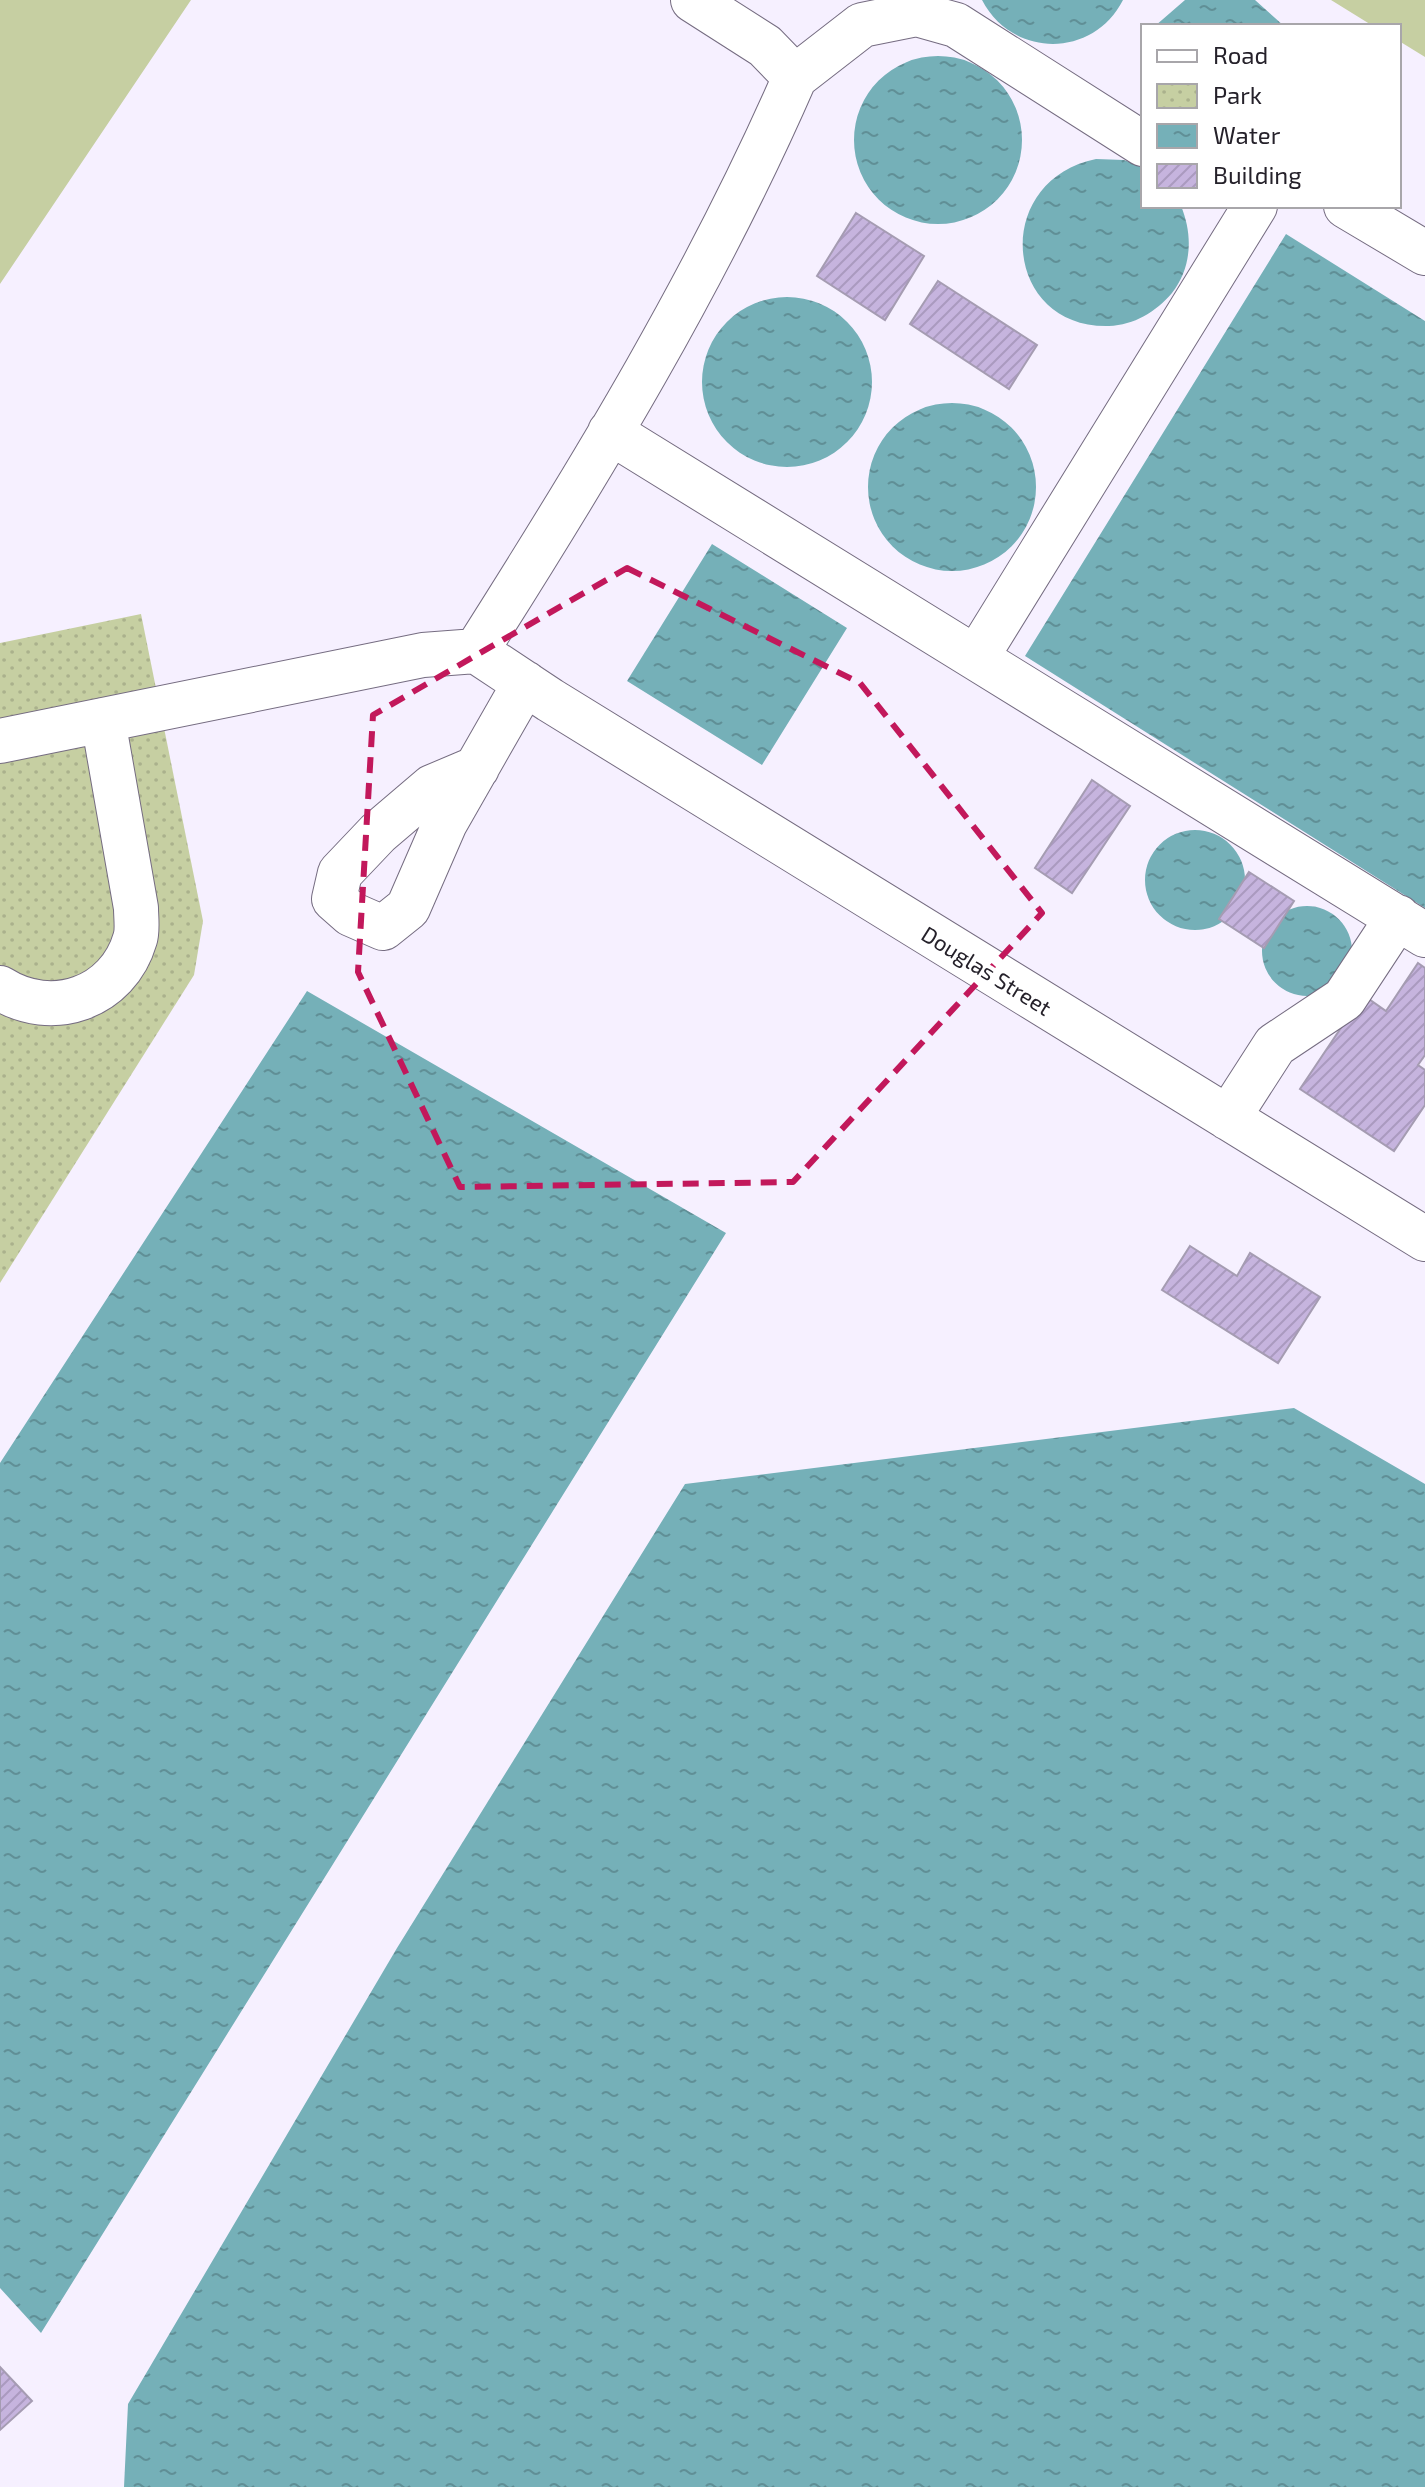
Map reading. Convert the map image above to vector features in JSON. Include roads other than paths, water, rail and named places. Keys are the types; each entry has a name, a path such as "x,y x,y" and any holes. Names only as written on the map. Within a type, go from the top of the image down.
{"street":[{"path":"693,0 765,46 795,77"},
{"path":"0,741 423,655 476,651 610,432 752,177 795,77 862,25 917,14 956,25 1141,143"},
{"path":"976,658 1248,208"},
{"path":"1349,208 1425,253"},
{"path":"610,432 1411,926 1344,999 1275,1045 1228,1118"},
{"name":"Douglas Street","path":"476,651 537,692 1228,1118 1423,1234"},
{"path":"477,768 537,692"},
{"path":"0,988 43,1004 81,1001 115,979 136,938 136,908 103,720"}],"water":[{"path":"982,0 1123,0 1110,19 1093,33 1073,41 1052,44 1032,41 1012,33 995,19"},
{"path":"1185,0 1255,0 1282,24 1157,24"},
{"path":"938,56 970,63 997,81 1015,108 1022,140 1015,172 997,199 970,217 938,224 906,217 879,199 861,172 854,140 861,108 879,81 906,63"},
{"path":"1096,159 1124,160 1141,166 1141,208 1182,208 1189,239 1184,273 1172,293 1144,316 1109,326 1074,321 1047,304 1030,280 1023,252 1026,222 1038,195 1062,173"},
{"path":"1286,234 1425,321 1425,908 1025,656"},
{"path":"787,297 819,304 847,322 865,350 872,382 865,414 847,442 819,460 787,467 755,460 727,442 709,414 702,382 709,350 727,322 755,304"},
{"path":"952,403 984,409 1011,428 1030,455 1036,487 1030,519 1011,546 984,565 952,571 920,565 893,546 874,519 868,487 874,455 893,428 920,409"},
{"path":"712,544 847,628 762,765 627,681"},
{"path":"1195,830 1223,838 1237,852 1245,880 1237,908 1223,922 1195,930 1167,922 1153,908 1145,880 1153,852 1167,838"},
{"path":"1307,906 1324,909 1339,919 1349,934 1352,951 1349,968 1339,983 1324,993 1307,996 1290,993 1275,983 1265,968 1262,951 1265,934 1275,919 1290,909"},
{"path":"307,991 726,1233 41,2333 0,2288 0,1463"},
{"path":"1294,1408 1425,1484 1425,2487 124,2487 128,2404 397,1948 685,1484"}]}
